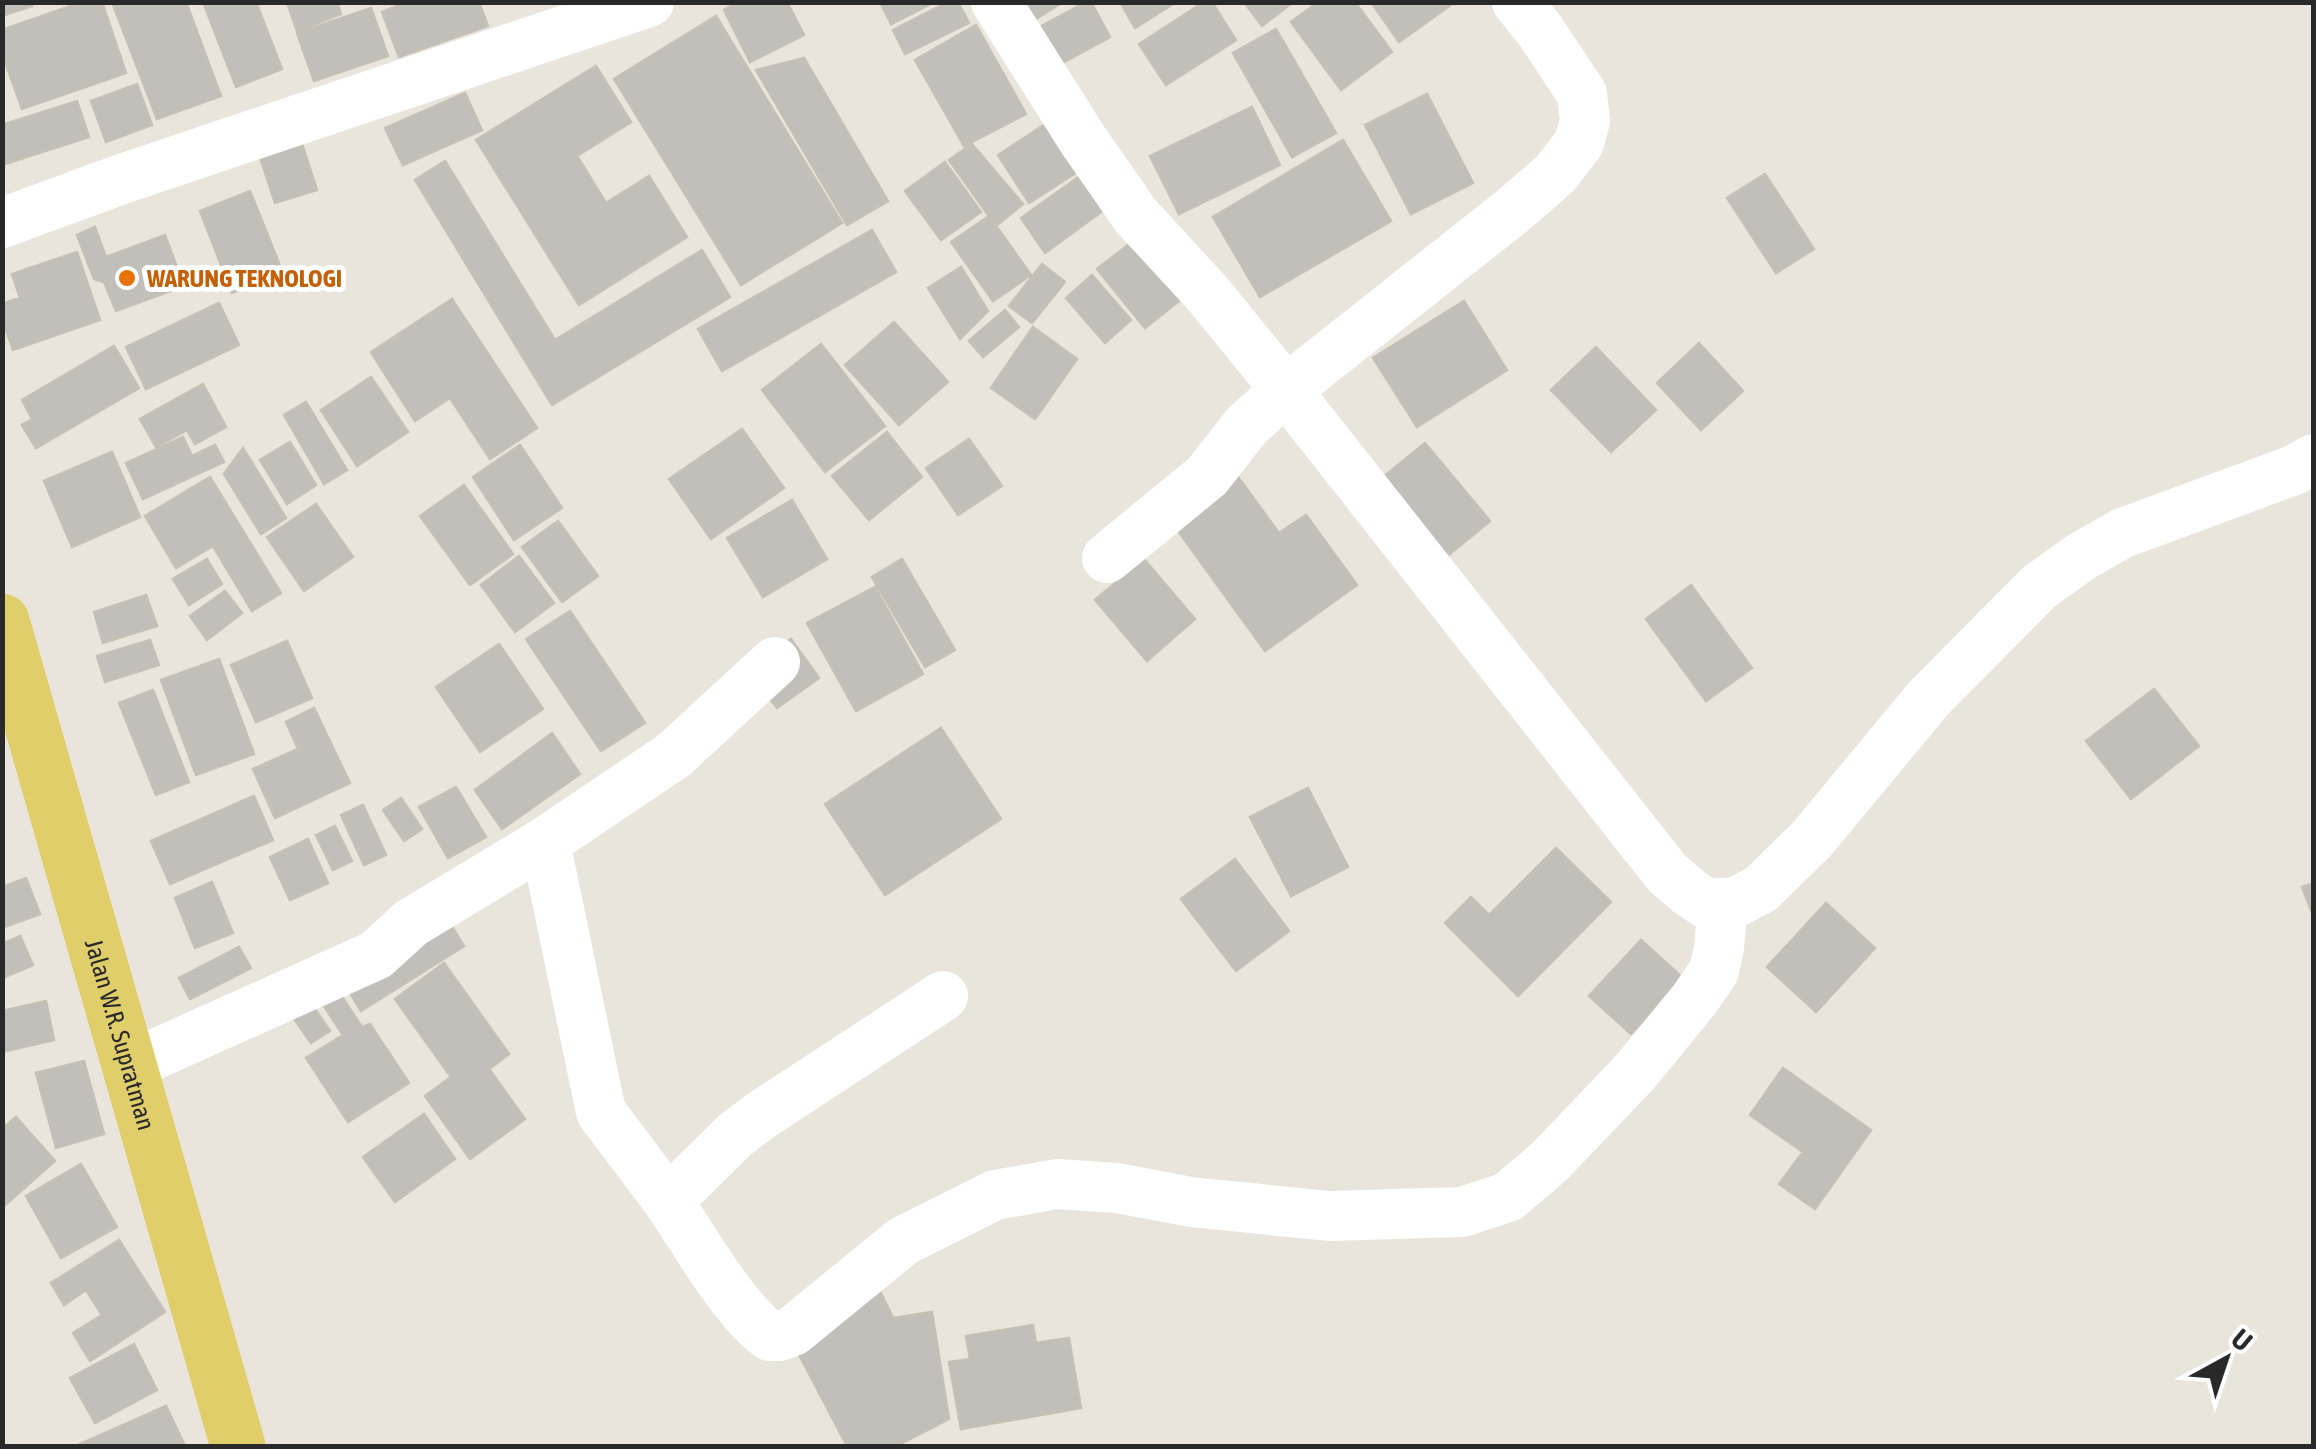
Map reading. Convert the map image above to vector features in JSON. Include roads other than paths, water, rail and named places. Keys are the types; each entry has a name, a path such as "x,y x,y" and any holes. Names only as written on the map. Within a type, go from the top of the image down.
{"main road":[{"name":"Jalan W.R. Supratman","path":"2,621 238,1446"}],"street":[{"path":"2,223 648,2"},
{"path":"996,2 1136,216 1207,293 1286,390 1668,873 1707,904 1736,902 1761,889 1812,839 1928,699 2039,587 2123,533 2294,470 2314,459"},
{"path":"1107,558 1208,476 1247,426 1286,390 1516,208 1555,174 1579,143 1585,121 1582,94 1517,2"},
{"path":"129,1066 376,955 411,923 546,842 674,755 775,662"},
{"path":"546,842 601,1112 718,1276 770,1336 793,1331 902,1241 995,1195 1010,1192 1057,1184 1117,1188 1191,1202 1329,1216 1462,1212 1508,1197 1548,1162 1634,1072 1694,1000 1714,970 1720,948 1722,903"},
{"path":"668,1201 748,1126 943,996"}],"place":[{"name":"WARUNG TEKNOLOGI","path":"127,278"}]}
